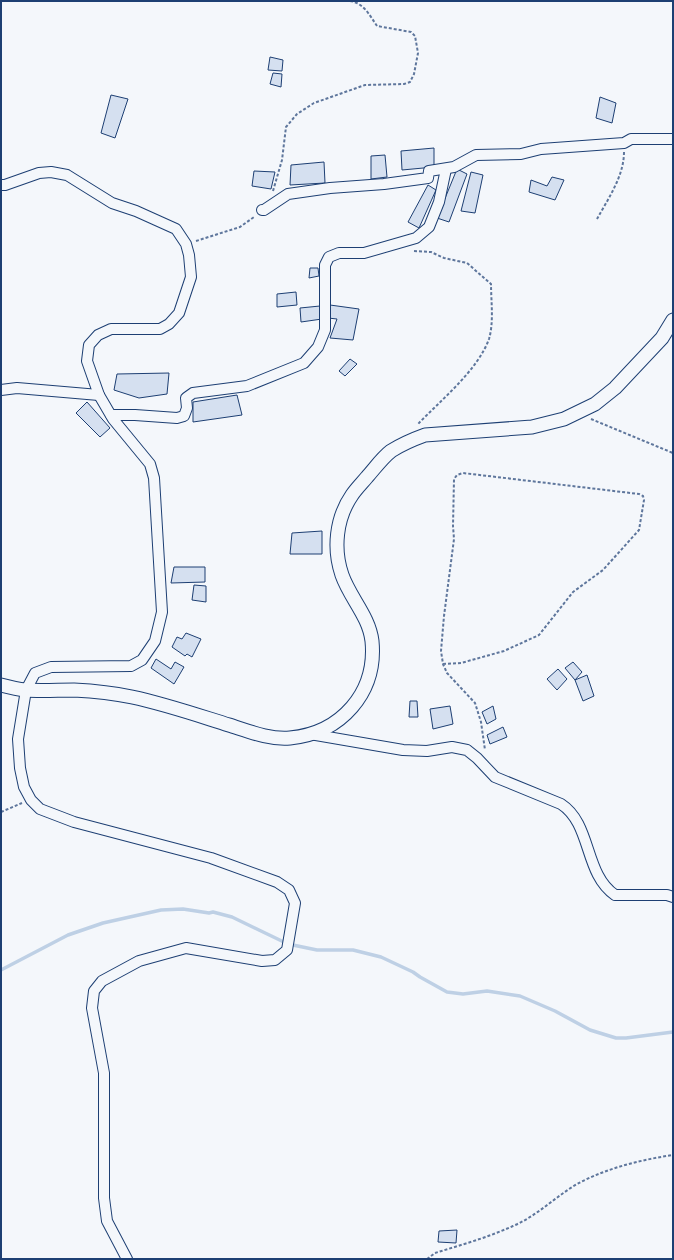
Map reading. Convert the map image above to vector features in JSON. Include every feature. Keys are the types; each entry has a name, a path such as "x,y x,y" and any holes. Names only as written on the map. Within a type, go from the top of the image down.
{"street":[{"path":"262,210 288,194 428,178 429,171 454,167 476,155 521,154 541,149 624,143 631,139 673,139"},
{"path":"111,415 177,418 184,416 187,408 186,398 192,393 248,386 304,363 318,347 325,330 325,265 329,257 339,253 364,252 416,238 429,227 439,202 446,168"},
{"path":"1,185 51,172 67,175 112,203 136,211 176,229 186,244 189,255 191,277 179,313 169,324 160,329 111,329 98,335 89,345 87,361 99,395 111,415 150,464 154,478 162,612 155,641 142,660 131,666 51,667 35,673 26,690 18,739 20,768 24,786 31,800 40,809 74,822 211,858 277,882 289,890 295,903 287,950 276,960 262,961 186,948 139,961 102,981 94,991 92,1008 104,1073 104,1198 107,1221 127,1259"},
{"path":"1,685 26,690 76,690 131,697 265,736 289,738 310,734 330,726 353,708 366,688 371,667 372,640 365,619 342,575 337,556 336,538 342,515 351,496 377,465 391,452 409,441 425,435 532,428 564,419 577,413 595,404 615,388 662,338 673,320"},
{"path":"1,390 17,388 99,395"},
{"path":"310,734 403,750 427,751 452,747 467,750 495,777 561,804 569,809 578,824 600,880 608,890 615,895 667,895 673,898"}],"path":[{"path":"271,193 275,188 282,160 286,127 297,114 314,103 365,85 404,84 410,82 414,74 418,53 415,36 411,32 377,26 363,6 356,2 350,1"},
{"path":"597,219 614,187 624,160 624,143"},
{"path":"186,244 240,227 262,210"},
{"path":"414,251 431,252 444,258 467,263 491,284 492,324 489,339 473,368 418,424"},
{"path":"577,413 673,453"},
{"path":"443,664 461,663 504,651 539,634 573,592 603,570 639,530 644,500 643,496 639,494 463,473 457,475 454,479 454,539 441,651 443,664 447,673 475,703 481,722 485,751 477,758"},
{"path":"1,812 31,800"},
{"path":"427,1259 436,1253 513,1226 536,1214 576,1185 606,1170 645,1159 673,1155"}],"building":[{"path":"270,57 283,60 282,71 268,70"},
{"path":"273,73 282,74 281,87 270,84"},
{"path":"111,95 128,99 115,138 101,133"},
{"path":"600,97 616,103 612,123 596,118"},
{"path":"434,148 434,167 402,170 401,151"},
{"path":"385,155 387,177 371,179 371,156"},
{"path":"324,162 325,183 290,185 291,165"},
{"path":"457,169 467,174 449,222 437,218"},
{"path":"254,171 275,172 271,189 252,186"},
{"path":"471,172 483,175 475,213 461,211"},
{"path":"552,177 564,180 555,200 529,192 531,180 547,186"},
{"path":"428,185 436,190 419,228 408,222"},
{"path":"310,268 318,268 319,276 309,278"},
{"path":"296,292 297,305 277,307 277,294"},
{"path":"330,305 359,309 353,340 330,338 337,319 328,318"},
{"path":"320,306 322,319 301,322 300,308"},
{"path":"350,359 357,364 345,376 339,371"},
{"path":"169,373 167,394 139,398 114,390 117,374"},
{"path":"237,395 242,415 193,422 193,402"},
{"path":"87,402 110,428 100,437 76,413"},
{"path":"322,531 322,554 290,554 292,533"},
{"path":"174,567 205,567 205,582 171,583"},
{"path":"194,585 206,586 206,602 192,600"},
{"path":"186,633 201,639 192,657 187,654 185,656 172,647 177,637 182,639"},
{"path":"156,659 171,669 175,662 184,667 174,684 151,668"},
{"path":"573,662 582,672 575,680 565,668"},
{"path":"558,669 567,679 557,690 547,679"},
{"path":"587,675 594,696 583,701 575,680"},
{"path":"410,701 417,701 418,717 409,717"},
{"path":"450,706 453,724 433,729 430,709"},
{"path":"493,706 496,719 487,724 482,712"},
{"path":"503,727 507,737 490,744 487,735"},
{"path":"457,1230 456,1243 438,1242 439,1231"}],"waterway":[{"path":"1,970 68,935 103,923 161,910 183,909 209,913 213,912 232,917 288,944 317,950 353,950 381,957 413,972 447,992 463,994 487,991 520,996 555,1011 590,1030 616,1038 673,1032"}]}
